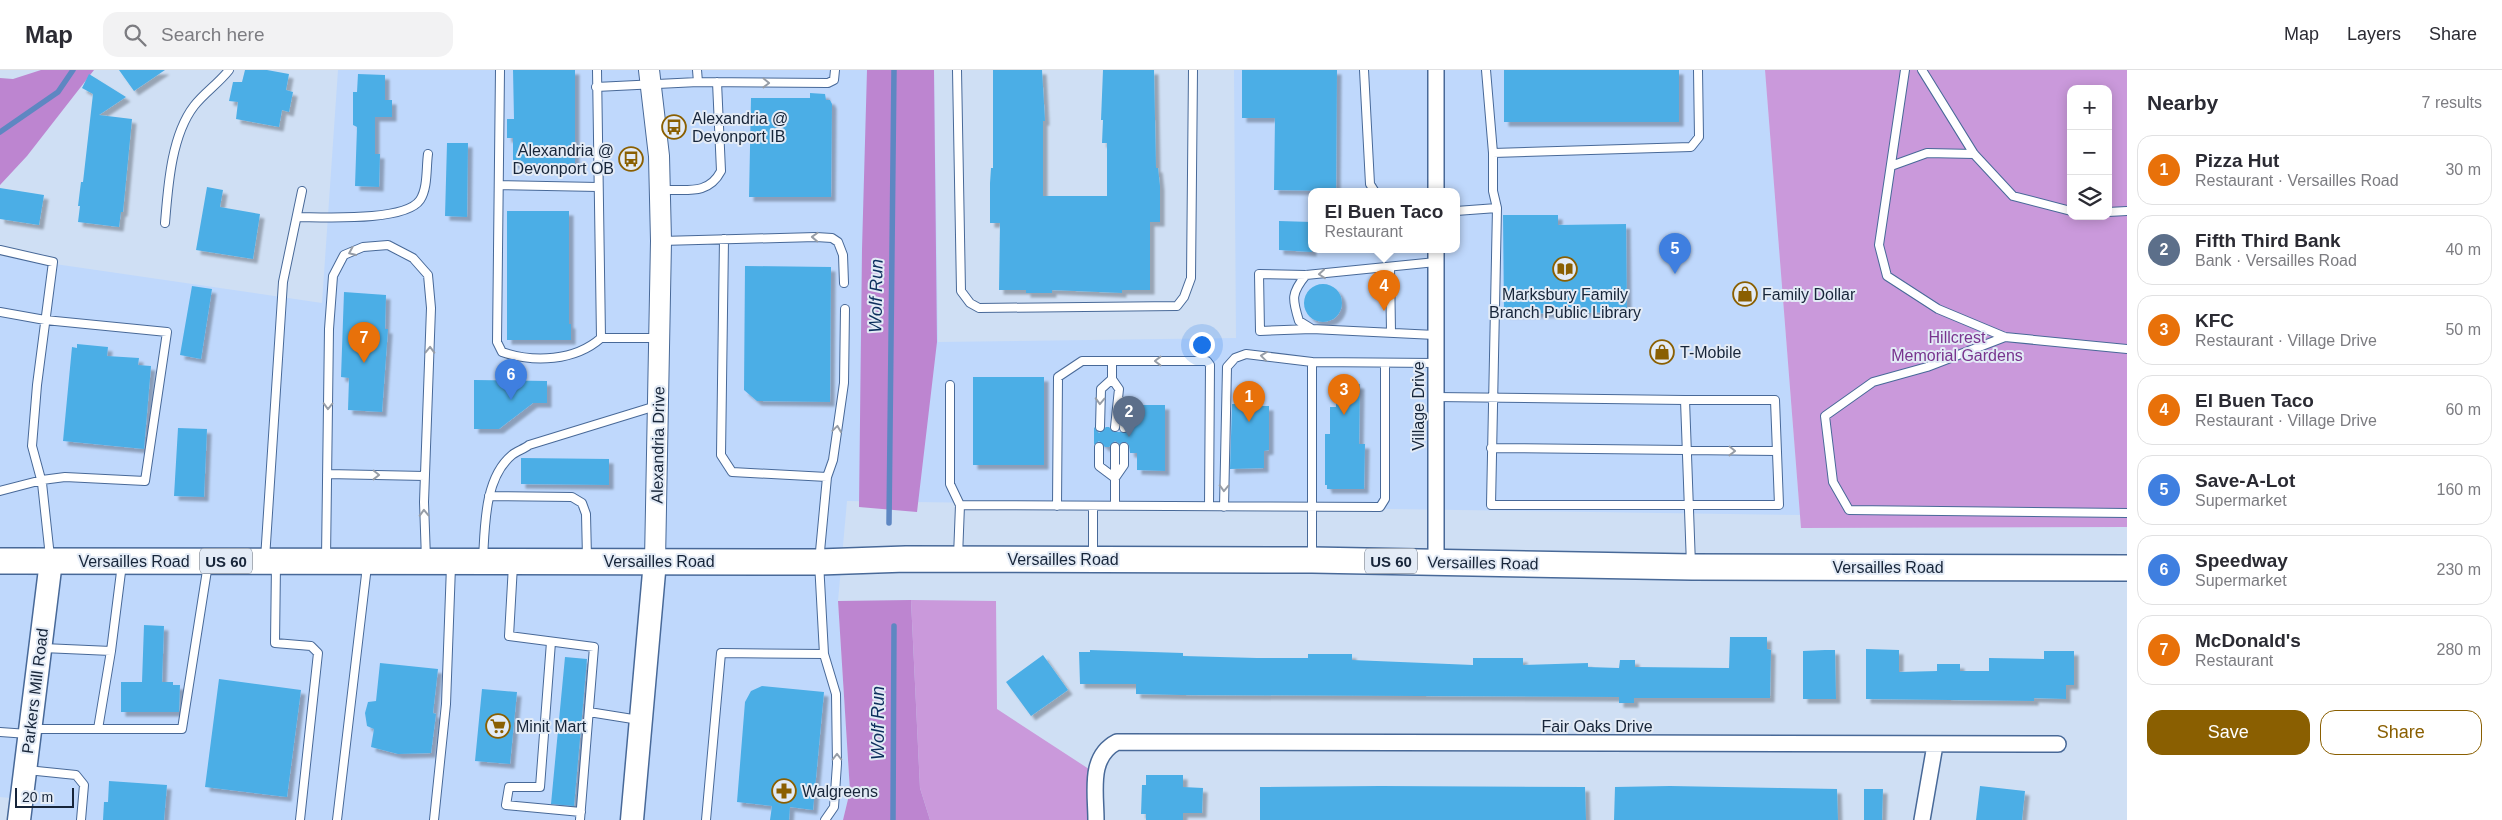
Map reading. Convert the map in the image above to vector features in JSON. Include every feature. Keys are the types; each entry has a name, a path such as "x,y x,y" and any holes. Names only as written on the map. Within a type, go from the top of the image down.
{"main road":[{"name":"Versailles Road","path":"0,561 819,562 1093,559 1312,560 1692,567 2127,568"},
{"name":"Alexandria Drive","path":"632,820 655,561"},
{"name":"Parkers Mill Road","path":"19,820 51,562"}],"street":[{"path":"1436,70 1436,188"},
{"name":"Alexandria Drive","path":"650,78 660,190 661,241 655,561"},
{"name":"Village Drive","path":"1436,256 1436,562"},
{"name":"Fair Oaks Drive","path":"1096,820 1096,773 1100,756 1107,747 1117,742 2058,744"},
{"path":"1922,820 1935,745"}],"lane":[{"path":"164,223 171,163 180,135 193,107 230,70"},
{"path":"500,70 497,342 502,352 514,356 566,357 590,348 601,338 660,338"},
{"path":"597,70 601,338"},
{"path":"697,70 698,82"},
{"path":"596,87 650,78 698,82 828,83 834,80 835,70"},
{"path":"956,70 961,291 970,303 980,308 1177,306 1184,297 1191,278 1193,70"},
{"path":"1364,70 1370,184 1372,188"},
{"path":"1435,397 1493,398 1685,400 1775,400 1779,505 1492,505 1491,448 1493,398 1497,208 1493,190 1493,153 1486,70"},
{"path":"1493,153 1691,147 1699,137 1698,70"},
{"path":"1905,70 1879,245 1887,276 1938,309 2005,337 2127,349"},
{"path":"1922,70 1974,154 2013,196 2067,210"},
{"path":"660,190 706,188 715,183 721,171 717,82"},
{"path":"1891,166 1927,153 1974,154"},
{"path":"297,216 354,217 390,213 411,207 420,200 424,187 428,154"},
{"path":"499,185 598,187"},
{"path":"300,820 318,653 311,646 275,644 271,561 283,282 302,191"},
{"path":"1460,211 1497,208"},
{"path":"2112,212 2127,211"},
{"path":"661,241 832,238 838,242 843,256 844,283"},
{"path":"724,239 721,455 724,463 732,472 827,477"},
{"path":"326,561 329,330 333,276 344,256 363,247 388,245 413,258 428,275 430,317 425,476 426,561"},
{"path":"0,250 53,262 37,385 32,446 42,480 51,562"},
{"path":"1435,334 1312,329 1260,331 1259,274 1306,275 1390,267 1436,256"},
{"path":"1390,267 1391,332"},
{"path":"1306,275 1294,290 1294,306 1299,322 1312,329"},
{"path":"825,820 834,807 837,764 836,694 824,654 819,562 827,477 832,460 844,383 845,309"},
{"path":"0,312 45,320 168,332 145,481 65,477 42,480 0,491"},
{"path":"2005,337 1926,367 1873,382 1825,416 1833,482 1849,510 2127,513"},
{"path":"1224,507 1227,367 1235,358 1246,354 1312,362 1436,363"},
{"path":"1057,506 1058,377 1082,361 1207,361 1210,365 1209,506"},
{"path":"1112,361 1112,379 1119,389 1124,428"},
{"path":"1312,362 1312,560"},
{"path":"960,505 1380,507 1385,500 1385,363"},
{"path":"1100,427 1101,390 1112,379"},
{"path":"950,385 950,484 960,505 958,559"},
{"path":"1115,427 1119,389"},
{"path":"1685,400 1692,567"},
{"path":"483,561 486,506 496,478 511,456 529,446 659,405"},
{"path":"1099,447 1099,466 1115,478"},
{"path":"1115,447 1115,506"},
{"path":"1115,478 1124,466 1124,447"},
{"path":"1491,448 1777,451"},
{"path":"327,474 425,476"},
{"path":"489,496 572,497 582,503 586,514 587,561"},
{"path":"1092,506 1093,559"},
{"path":"98,729 111,651 122,561"},
{"path":"337,820 367,561"},
{"path":"434,820 446,704 451,561"},
{"path":"513,561 509,636 594,647 580,816 506,805 509,787 540,787 551,642"},
{"path":"0,732 182,729 208,562"},
{"path":"41,648 111,651"},
{"path":"706,820 721,653 824,654"},
{"path":"589,712 641,721"},
{"path":"25,770 76,775 84,785 81,820"}],"shaded area":[{"path":"41,70 94,70 27,156 0,185 0,78 13,79"},
{"path":"338,70 934,70 938,342 1236,338 1234,70 1765,70 1800,515 847,501 838,601 850,791 843,820 19,820 21,799 0,797 0,256 322,303"},
{"path":"867,70 934,70 937,342 917,512 859,507 862,249"},
{"path":"911,600 920,788 930,820 843,820 850,791 838,601"}],"green space":[{"name":"Hillcrest Memorial Gardens","path":"1765,70 2127,70 2127,527 1801,528"},
{"path":"911,600 996,601 997,709 1095,773 1096,820 930,820 920,788"}],"building":[{"path":"119,70 165,70 134,91"},
{"path":"245,70 267,70 289,74 286,90 293,92 289,112 282,110 279,127 236,119 238,102 229,101 233,82 242,82"},
{"path":"513,70 575,70 575,164 513,164 513,138 507,138 507,119 514,119"},
{"path":"993,70 1042,70 1045,121 1043,121 1043,196 1107,196 1107,143 1102,143 1103,120 1101,120 1103,70 1154,70 1156,168 1158,168 1160,186 1160,222 1150,222 1150,290 1122,290 1122,293 1052,290 1052,293 1026,293 1026,290 999,290 1000,223 990,223 990,183 991,168 993,168"},
{"path":"1242,70 1337,70 1336,188 1308,188 1308,191 1274,190 1275,118 1242,118"},
{"path":"1504,70 1679,70 1679,122 1504,122"},
{"path":"89,74 126,97 99,115 132,119 123,212 121,212 119,227 78,222 80,206 78,206 81,182 83,182 93,94 82,88"},
{"path":"358,74 385,75 385,100 392,100 392,117 375,117 375,154 380,154 379,187 355,186 357,127 353,125 353,92 357,92"},
{"path":"810,93 825,94 826,100 830,100 832,104 831,197 749,197 751,98 810,98"},
{"path":"447,143 468,143 467,217 445,216"},
{"path":"207,187 223,190 220,207 260,214 253,259 196,250"},
{"path":"0,188 44,195 39,225 0,219"},
{"path":"507,211 569,211 569,324 571,324 571,340 507,340"},
{"name":"Marksbury Family Branch Public Library","path":"1503,215 1558,215 1558,225 1626,224 1627,312 1504,314"},
{"path":"1279,221 1308,222 1308,252 1279,250"},
{"path":"745,266 831,267 830,402 757,401 744,390"},
{"path":"1323,284 1337,289 1342,303 1337,317 1323,322 1309,317 1304,303 1309,289"},
{"path":"192,286 212,289 201,359 180,355"},
{"path":"344,292 386,295 385,329 388,329 382,412 348,410 349,378 341,377"},
{"path":"77,344 108,347 107,356 139,358 138,365 151,366 144,449 63,441 72,347 77,348"},
{"path":"973,377 1044,377 1044,465 973,465"},
{"path":"474,380 547,381 547,403 533,403 499,429 474,429"},
{"path":"1336,384 1360,384 1359,444 1365,444 1364,489 1327,489 1327,485 1325,485 1325,434 1330,434 1330,407 1336,407"},
{"path":"1232,404 1269,406 1269,450 1264,451 1264,468 1230,469"},
{"path":"1127,405 1165,405 1165,471 1137,470 1137,453 1130,453 1129,445 1126,442 1120,444 1115,441 1109,447 1105,447 1099,441 1094,445 1094,427 1099,433 1106,427 1109,427 1114,432 1128,432 1130,427"},
{"path":"178,428 207,429 204,497 174,496"},
{"path":"521,458 609,459 609,485 521,484"},
{"path":"144,625 164,626 162,682 173,682 173,685 180,685 179,712 121,712 121,682 142,682"},
{"path":"1730,637 1767,637 1767,649 1771,650 1770,698 1634,698 1634,703 1619,703 1619,697 1181,695 1136,694 1136,684 1080,684 1079,652 1090,652 1090,650 1183,653 1183,656 1257,658 1308,658 1308,654 1352,654 1352,660 1473,665 1473,658 1523,658 1523,665 1588,663 1588,667 1619,668 1620,660 1635,660 1635,667 1729,668"},
{"path":"1866,649 1899,650 1899,672 1937,671 1937,664 1960,664 1960,671 1989,671 1989,658 2044,659 2044,651 2074,651 2074,685 2066,685 2066,699 2034,698 2034,701 1866,699"},
{"path":"1835,650 1836,699 1803,699 1803,651"},
{"path":"1043,655 1068,690 1031,716 1006,682"},
{"path":"565,657 587,659 574,806 551,804"},
{"path":"380,663 438,669 433,713 436,714 431,753 398,754 371,747 374,729 367,726 365,713 368,702 376,701"},
{"path":"219,679 301,690 287,797 205,787"},
{"name":"Walgreens","path":"762,686 824,692 813,810 790,807 789,820 770,820 772,806 737,802 745,702 751,691"},
{"path":"482,689 517,692 510,764 475,761"},
{"path":"1146,775 1183,775 1183,787 1203,788 1202,813 1183,813 1183,820 1146,820 1146,814 1141,814 1142,785 1146,785"},
{"path":"109,781 167,785 164,820 103,820 104,802 108,802"},
{"path":"1980,786 2025,791 2022,820 1976,820"},
{"path":"1260,787 1585,787 1586,820 1260,820"},
{"path":"1615,787 1837,789 1838,820 1614,820"},
{"path":"1864,789 1883,789 1882,820 1864,820"}],"waterway":[{"path":"0,132 58,92 73,70"},
{"name":"Wolf Run","path":"889,523 894,70"},
{"name":"Wolf Run","path":"893,820 894,626"}],"place":[{"name":"Alexandria @ Devonport IB","path":"674,127"},
{"name":"Alexandria @ Devonport OB","path":"631,159"},
{"name":"Marksbury Family Branch Public Library","path":"1565,269"},
{"name":"Save-A-Lot","path":"1675,274"},
{"name":"Family Dollar","path":"1745,294"},
{"name":"El Buen Taco","path":"1384,311"},
{"name":"T-Mobile","path":"1662,352"},
{"name":"McDonald's","path":"364,363"},
{"name":"Speedway","path":"511,400"},
{"name":"KFC","path":"1344,415"},
{"name":"Pizza Hut","path":"1249,422"},
{"name":"Fifth Third Bank","path":"1129,437"},
{"name":"Minit Mart","path":"498,726"},
{"name":"Walgreens","path":"784,791"}]}
